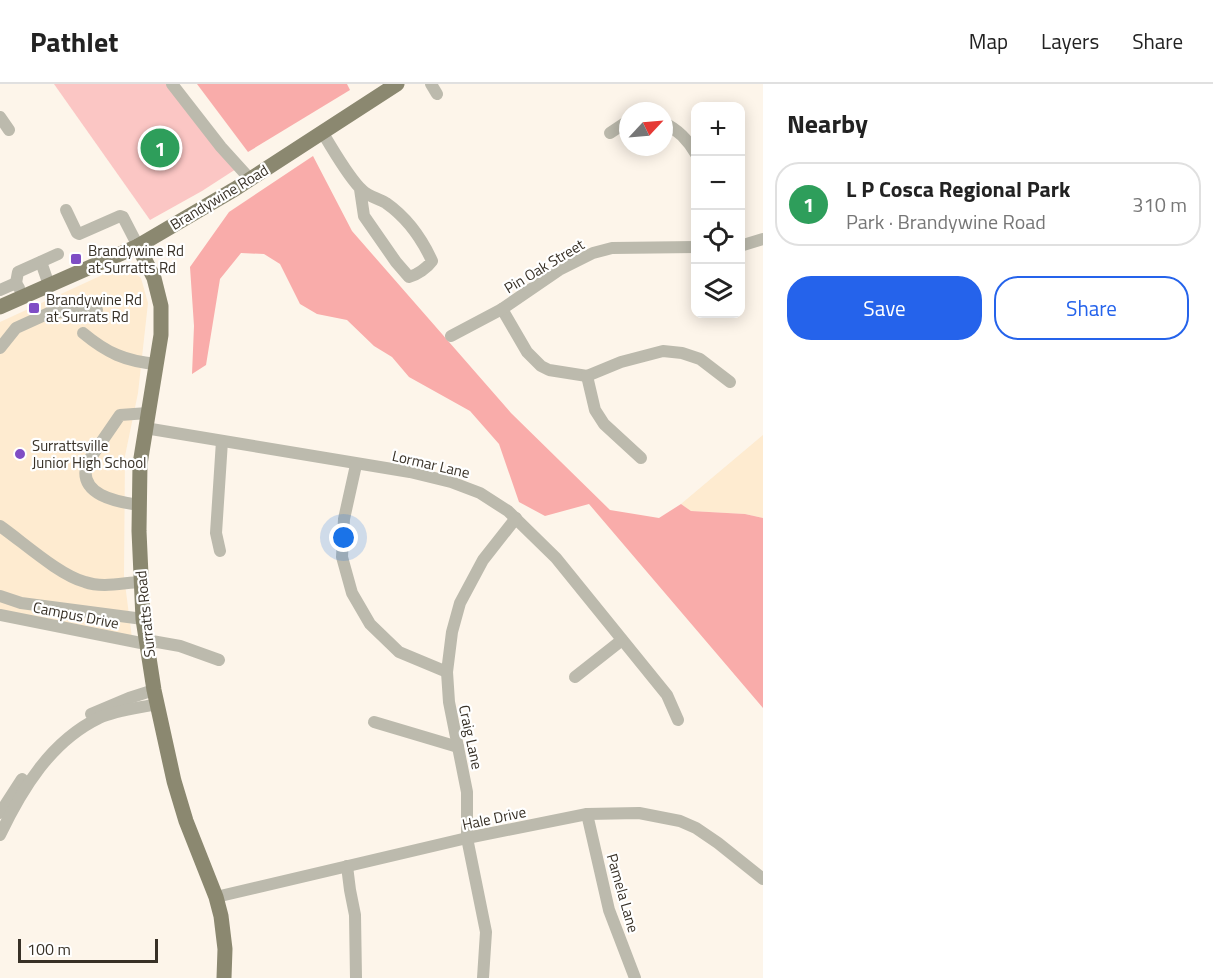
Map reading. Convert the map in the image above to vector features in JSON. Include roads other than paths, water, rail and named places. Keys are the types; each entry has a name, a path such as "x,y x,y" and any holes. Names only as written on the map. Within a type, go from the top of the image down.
{"main road":[{"name":"Brandywine Road","path":"0,308 138,246 397,84"},
{"name":"Surratts Road","path":"138,246 154,278 161,306 161,335 140,464 142,619 174,781 186,821 216,897 221,916 225,949 224,978"}],"street":[{"path":"172,84 221,147 250,178"},
{"path":"0,117 9,130"},
{"path":"610,133 619,127"},
{"path":"673,128 687,139 691,146"},
{"path":"322,132 360,189 388,204 406,220 432,261 429,265 409,277 364,216 360,189"},
{"path":"66,210 79,234 120,216 123,217 138,246"},
{"path":"745,245 763,239"},
{"name":"Pin Oak Street","path":"451,336 502,309 559,270 593,253 612,248 691,247"},
{"path":"24,297 16,283 18,272 58,254"},
{"path":"41,261 49,285"},
{"path":"0,290 16,283"},
{"path":"502,309 527,352 541,366 557,373 587,376 629,360 663,351 682,353 700,359 730,382"},
{"path":"0,348 16,328 49,313 97,310"},
{"path":"83,333 96,344 124,359 156,364"},
{"path":"587,376 595,410 604,424 641,458"},
{"name":"Lormar Lane","path":"139,505 106,498 93,489 87,480 85,471 87,463 120,415 222,441 356,465 410,472 451,482 480,493 516,518 556,558 667,695 678,720"},
{"path":"220,550 216,533 222,441"},
{"path":"356,465 344,519 342,557 352,593 370,624 399,652 447,672"},
{"name":"Craig Lane","path":"483,978 486,932 467,838 467,792 448,702 447,672 452,632 460,603 483,560 516,518"},
{"path":"0,526 64,572 85,582 107,585 140,582"},
{"path":"0,596 21,603 142,619"},
{"name":"Campus Drive","path":"0,615 146,642 180,646 219,660"},
{"path":"575,677 622,640"},
{"path":"0,835 2,817 36,772 69,738 101,717 156,697"},
{"path":"374,723 458,747"},
{"name":"Hale Drive","path":"216,897 467,838 587,814 639,813 680,821 696,828 763,879"},
{"name":"Pamela Lane","path":"587,814 609,910 635,978"},
{"path":"347,866 356,915 356,978"}],"place":[{"name":"L P Cosca Regional Park","path":"160,148"},
{"name":"Brandywine Rd at Surratts Rd","path":"76,259"},
{"name":"Brandywine Rd at Surrats Rd","path":"34,308"},
{"name":"Surrattsville Junior High School","path":"20,454"}]}
